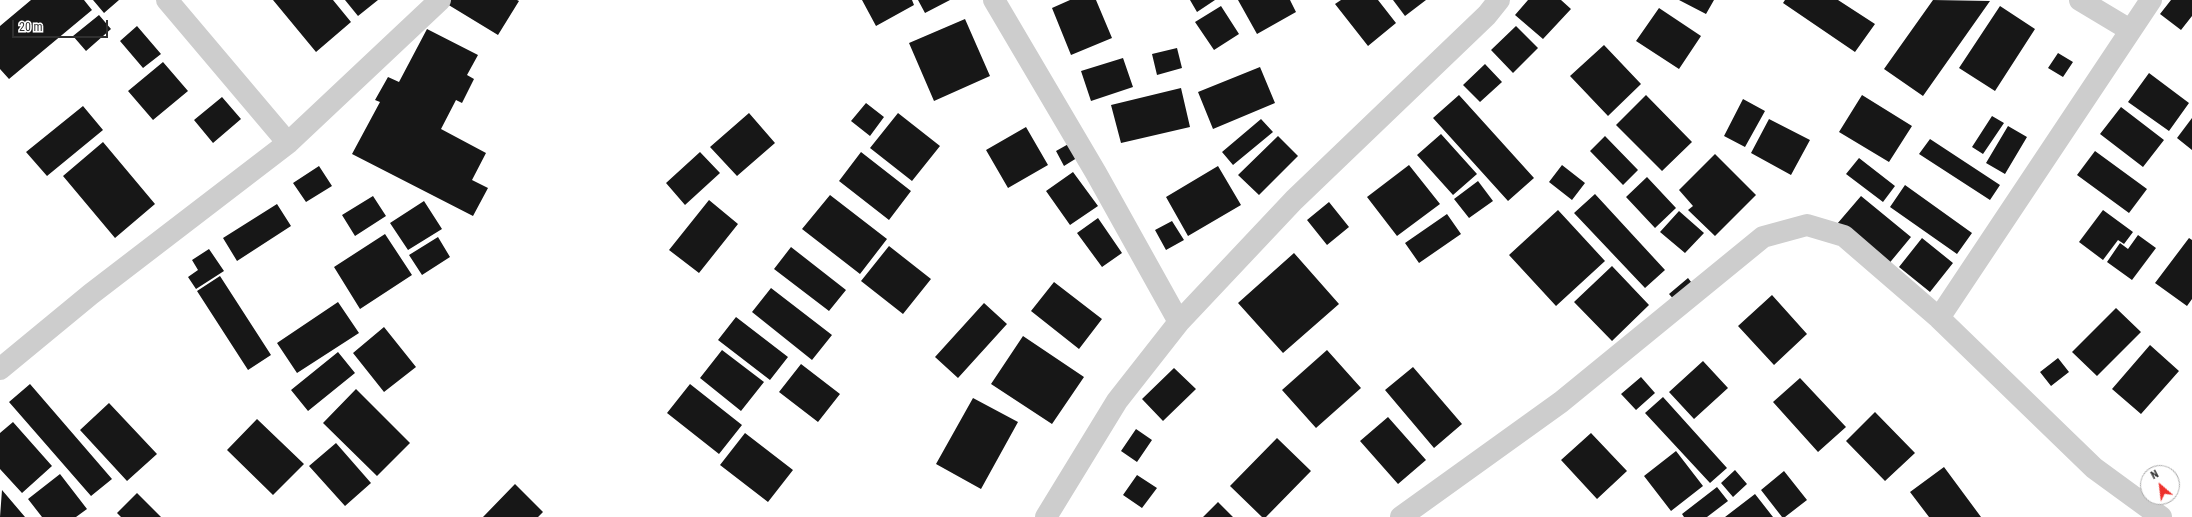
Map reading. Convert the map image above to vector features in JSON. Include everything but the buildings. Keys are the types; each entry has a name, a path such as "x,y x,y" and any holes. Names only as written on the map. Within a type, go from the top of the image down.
{"street":[{"path":"167,0 288,143"},
{"path":"0,369 91,294 288,143 440,0"},
{"path":"994,0 1096,173 1179,322"},
{"path":"1046,517 1117,401 1179,322 1294,200 1487,15 1499,0"},
{"path":"2080,0 2130,30"},
{"path":"1939,318 2151,0"},
{"path":"1401,517 1561,402 1763,237 1807,225 1844,236 1939,318 2094,468 2161,517"}]}
